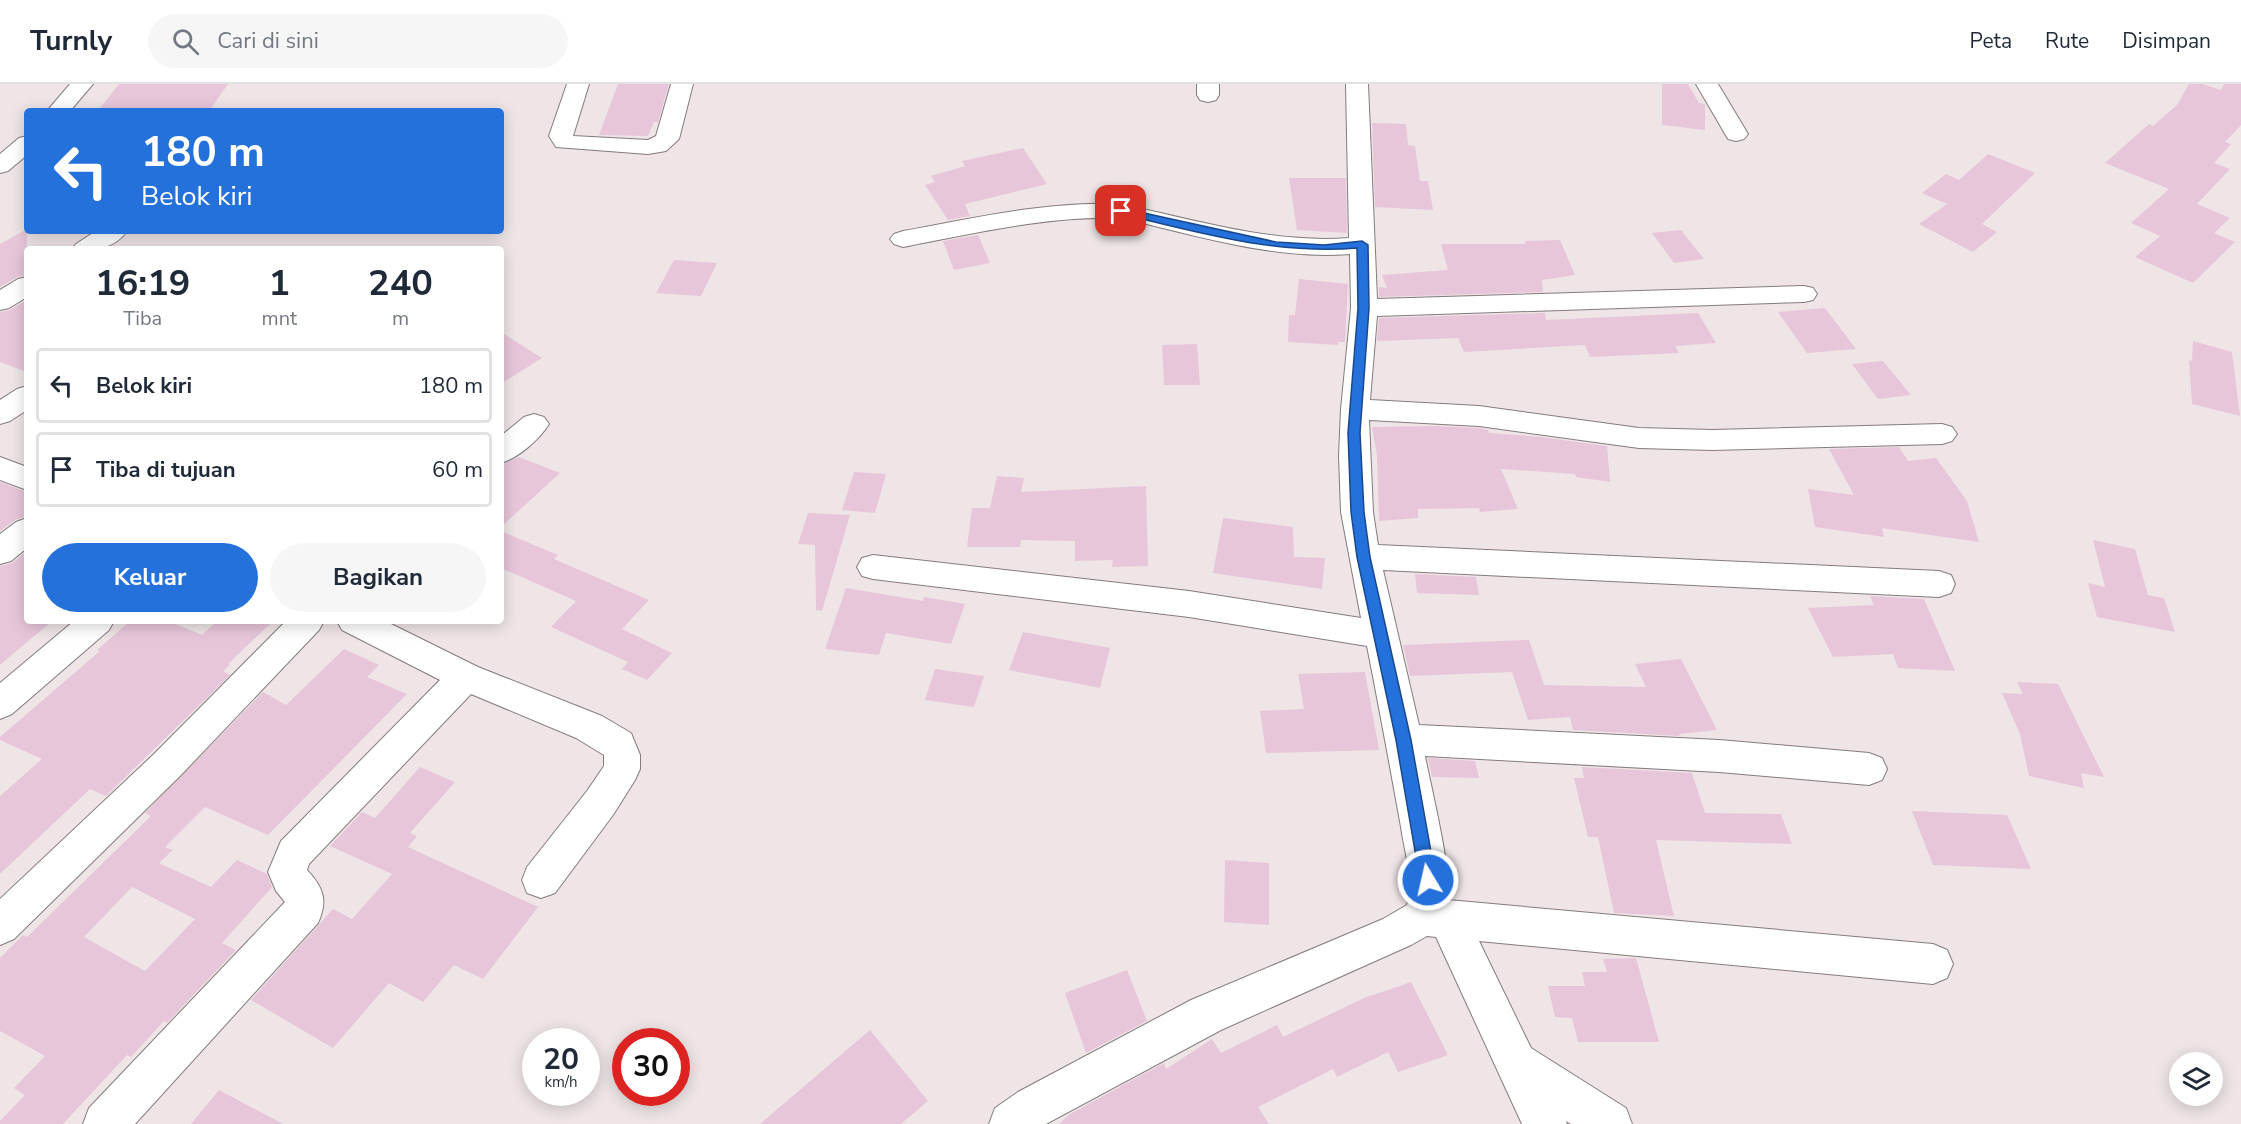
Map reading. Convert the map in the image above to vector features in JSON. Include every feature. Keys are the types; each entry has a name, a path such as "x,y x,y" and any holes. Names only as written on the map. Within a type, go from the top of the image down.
{"street":[{"path":"61,108 82,84"},
{"path":"578,84 561,136 564,142 648,147 657,146 668,139 682,84"},
{"path":"1357,84 1364,308 1354,409 1355,479 1364,557 1404,740 1435,919 1516,1064 1545,1124"},
{"path":"1707,84 1736,134"},
{"path":"0,166 24,146"},
{"path":"903,239 1058,212 1102,210 1121,211 1276,245 1324,248 1362,245"},
{"path":"90,246 109,234"},
{"path":"0,302 24,287"},
{"path":"1364,308 1804,294"},
{"path":"0,414 24,398"},
{"path":"1354,409 1490,417 1639,438 1712,440 1942,434"},
{"path":"504,449 534,424"},
{"path":"0,468 24,478"},
{"path":"0,552 24,533"},
{"path":"1364,557 1940,584"},
{"path":"873,567 1168,601 1382,635"},
{"path":"0,704 93,624"},
{"path":"0,926 167,765 304,624"},
{"path":"360,624 466,677 589,727 618,744 622,755 622,770 600,803 541,880"},
{"path":"105,1124 304,910 306,901 303,893 290,881 287,872 295,853 466,677"},
{"path":"1404,740 1719,756 1869,769"},
{"path":"1011,1124 1033,1107 1206,1015 1397,932 1435,919 1933,963"},
{"path":"1516,1064 1610,1124"}],"building":[{"path":"119,84 228,84 211,108 100,108"},
{"path":"618,84 669,84 658,122 654,122 648,136 599,135"},
{"path":"1662,84 1688,84 1699,103 1705,104 1705,130 1662,125"},
{"path":"2189,84 2203,84 2221,90 2224,84 2241,84 2241,125 2225,142 2231,144 2214,163 2230,169 2197,204 2230,218 2214,233 2235,242 2193,283 2135,257 2160,236 2131,223 2169,189 2105,163 2149,124 2153,126 2177,105"},
{"path":"1372,123 1406,124 1408,145 1415,146 1420,181 1428,181 1433,210 1375,207"},
{"path":"1023,148 1047,184 965,204 970,216 948,220 925,185 935,182 931,176 965,166 962,161"},
{"path":"1988,154 2035,173 1982,224 1997,232 1973,252 1919,224 1947,204 1922,193 1946,174 1959,180"},
{"path":"1289,178 1346,178 1347,233 1297,230"},
{"path":"1681,230 1704,259 1674,263 1652,233"},
{"path":"24,231 24,234 27,234 27,246 24,246 24,276 0,287 0,244"},
{"path":"978,235 990,263 954,270 943,241"},
{"path":"1560,240 1575,275 1542,280 1543,292 1379,297 1379,287 1387,288 1382,275 1448,270 1441,244 1526,244 1525,241"},
{"path":"674,260 717,263 701,296 656,293"},
{"path":"1299,279 1348,284 1345,342 1338,342 1338,345 1288,342 1289,315 1295,315"},
{"path":"24,302 24,371 0,362 0,312 10,310"},
{"path":"1825,308 1856,349 1807,353 1778,312"},
{"path":"1545,313 1546,320 1698,313 1716,343 1675,346 1679,353 1590,357 1585,345 1464,352 1458,338 1377,341 1379,318"},
{"path":"504,334 542,358 504,382"},
{"path":"2193,341 2232,352 2240,416 2192,404 2189,360 2192,361"},
{"path":"1197,344 1200,385 1164,385 1162,345"},
{"path":"1883,361 1911,395 1878,399 1852,364"},
{"path":"1372,427 1479,428 1488,430 1489,433 1607,446 1610,482 1576,477 1575,474 1501,469 1518,509 1480,512 1479,508 1418,509 1418,518 1379,521 1377,455"},
{"path":"1899,447 1908,461 1936,458 1967,501 1979,542 1882,528 1884,537 1815,527 1808,489 1854,495 1829,449"},
{"path":"519,457 560,473 504,524 504,464"},
{"path":"854,472 886,474 875,513 842,510"},
{"path":"997,476 1024,478 1021,492 1146,486 1148,566 1112,567 1113,560 1075,561 1075,541 1021,540 1020,547 967,547 972,508 990,508"},
{"path":"0,482 24,491 24,517 15,520 0,531"},
{"path":"808,513 850,515 822,611 816,610 815,545 798,544"},
{"path":"1223,518 1293,527 1294,557 1325,558 1322,589 1213,573"},
{"path":"504,532 558,555 554,559 649,600 622,629 672,653 647,680 622,669 628,662 551,627 576,601 504,569"},
{"path":"2093,540 2135,549 2148,595 2164,598 2175,632 2097,617 2088,583 2105,587"},
{"path":"24,553 24,624 48,624 0,665 0,566 12,563"},
{"path":"1415,574 1476,577 1479,595 1417,593"},
{"path":"846,588 923,601 924,597 965,604 951,644 886,633 879,655 825,649"},
{"path":"1870,596 1924,599 1955,671 1898,668 1893,654 1833,657 1808,608 1874,605"},
{"path":"127,624 175,624 202,635 214,624 270,624 228,664 230,665 223,671 230,675 106,796 90,789 0,874 0,796 42,759 0,740 0,737 100,651 97,650"},
{"path":"1023,632 1110,648 1100,688 1009,670"},
{"path":"1529,640 1544,685 1646,687 1635,664 1681,659 1717,730 1679,734 1680,736 1573,730 1570,717 1528,720 1512,672 1410,676 1403,645"},
{"path":"344,649 379,665 367,677 407,694 268,835 205,807 165,847 173,850 159,863 211,887 237,860 267,874 272,887 222,943 236,950 167,1023 164,1021 131,1057 127,1055 63,1124 0,1124 0,1121 25,1095 14,1088 45,1056 0,1031 0,958 23,935 27,937 151,816 145,813 263,692 286,705","holes":["132,887 195,919 145,971 84,937"]},
{"path":"935,669 984,676 974,707 925,700"},
{"path":"1365,672 1379,750 1266,753 1260,711 1304,709 1298,674"},
{"path":"2017,682 2058,684 2104,777 2081,773 2084,788 2029,776 2020,734 2002,693 2023,694"},
{"path":"1428,758 1475,761 1479,778 1432,777"},
{"path":"420,767 455,782 410,833 417,836 408,847 538,907 483,979 454,965 423,1002 389,983 333,1048 251,1000 333,909 352,919 392,874 330,846 362,812 375,818"},
{"path":"1582,767 1692,773 1705,813 1781,814 1792,844 1656,840 1674,916 1614,913 1598,837 1588,837 1574,778 1584,778"},
{"path":"1912,811 2007,815 2031,869 1933,865"},
{"path":"1225,860 1269,863 1269,925 1224,922"},
{"path":"1636,958 1659,1042 1578,1042 1572,1018 1555,1017 1548,986 1585,986 1582,972 1607,972 1603,959"},
{"path":"1127,970 1147,1021 1086,1053 1065,993"},
{"path":"1411,982 1448,1055 1398,1072 1388,1052 1337,1077 1333,1069 1258,1107 1269,1124 1059,1124 1070,1114 1164,1063 1166,1069 1212,1039 1221,1053 1277,1025 1283,1037 1364,998"},
{"path":"870,1030 928,1101 901,1124 760,1124"},
{"path":"219,1090 283,1124 191,1124"}],"route":[{"path":"1121,211 1276,245 1324,248 1362,245 1364,308 1354,409 1357,512 1364,557 1404,740 1428,880"}]}
